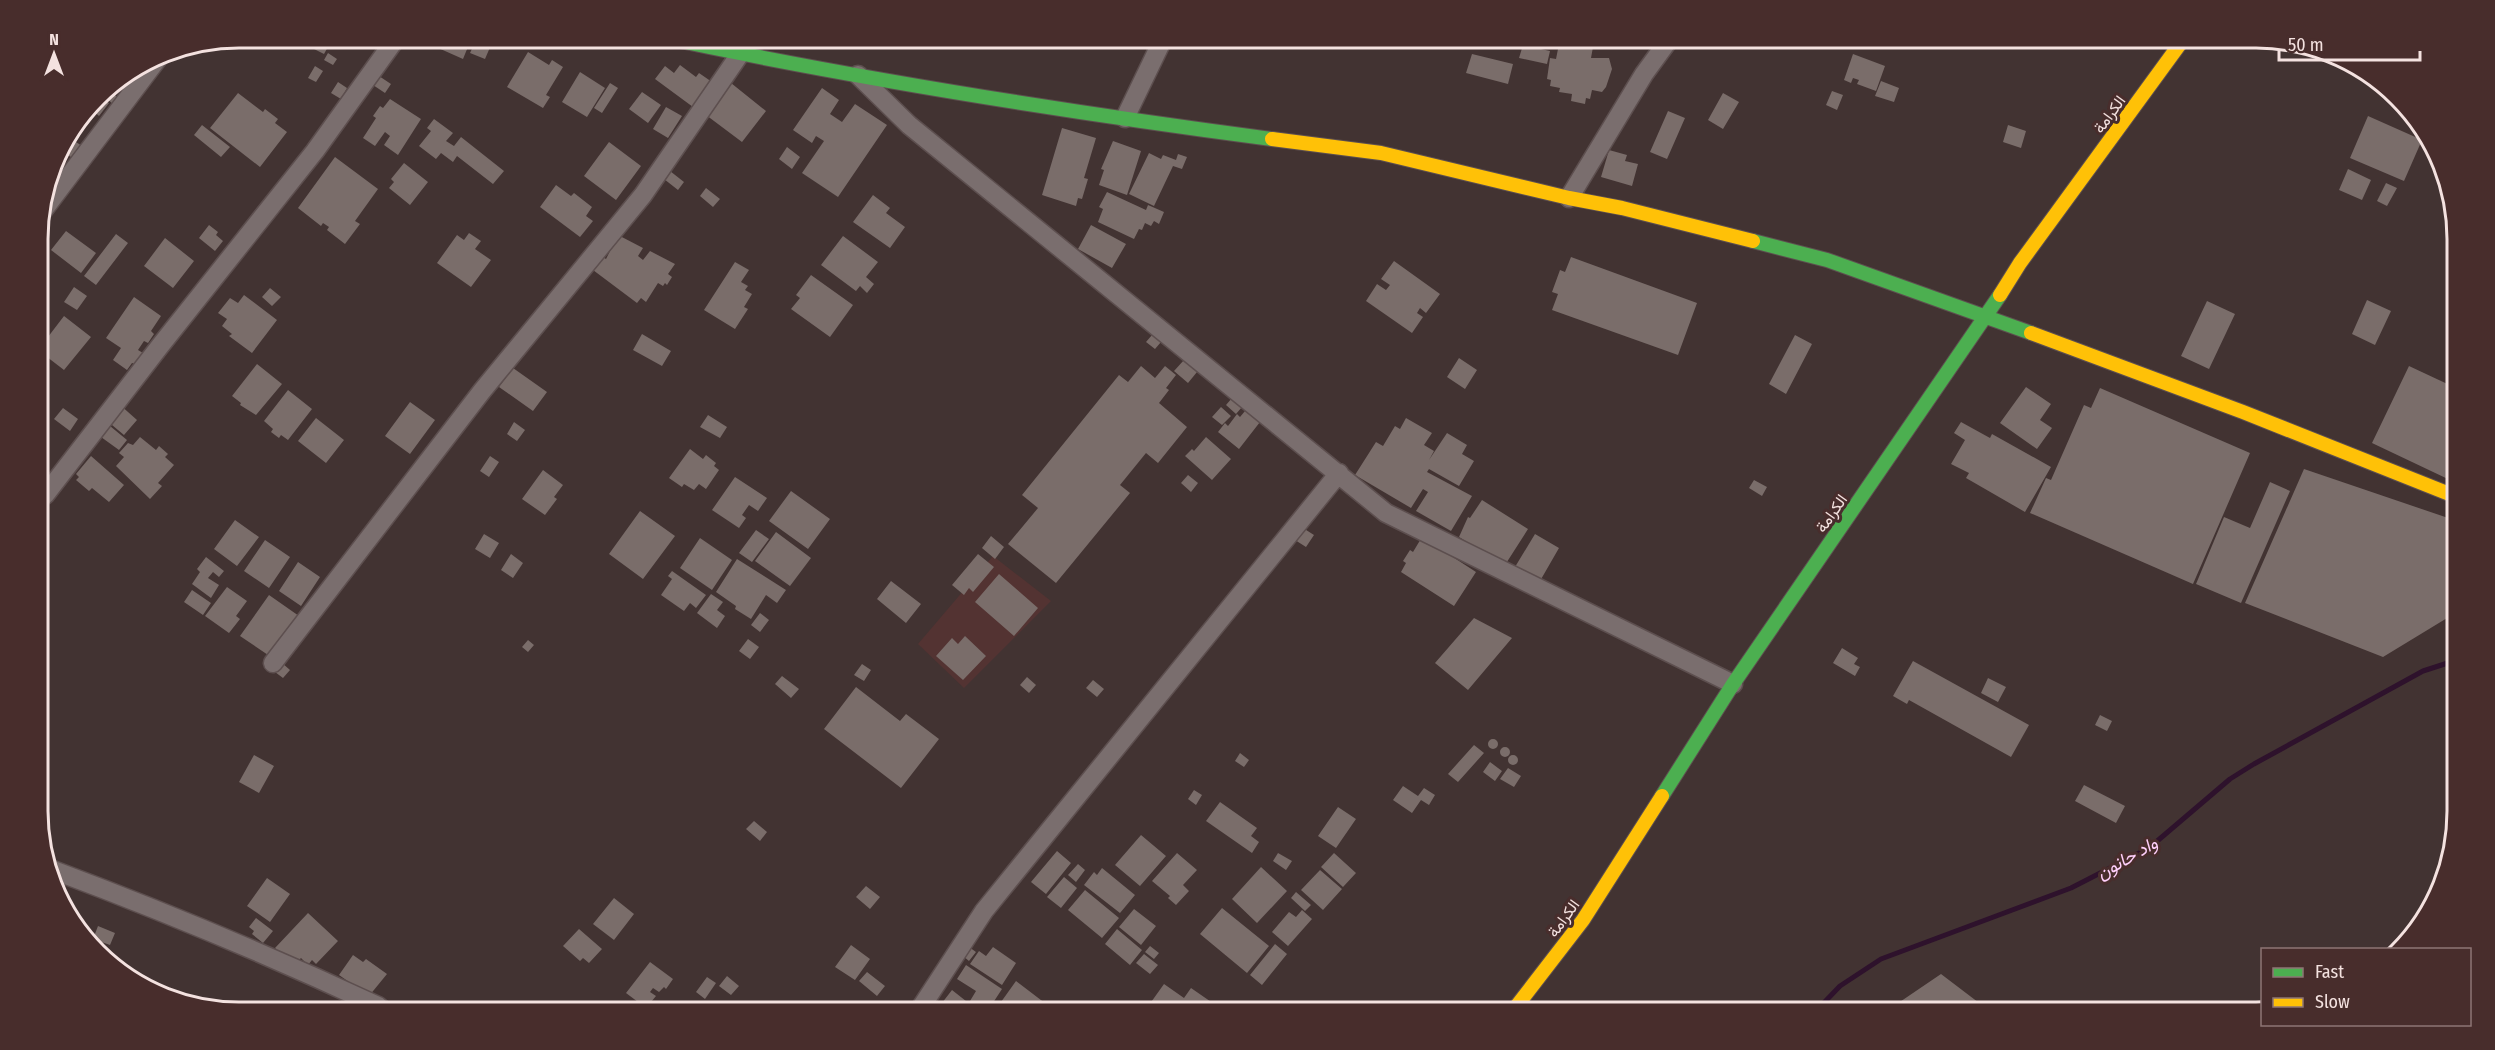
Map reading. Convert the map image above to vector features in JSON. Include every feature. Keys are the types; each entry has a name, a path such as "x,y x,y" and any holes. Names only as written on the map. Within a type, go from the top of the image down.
{"street":[{"path":"48,491 159,345 315,151 389,48"},
{"path":"711,48 937,90 1381,153 1569,198 1622,208 1827,260 1987,316 2243,412 2447,493"},
{"path":"1125,118 1159,48"},
{"path":"1569,198 1644,74 1664,48"},
{"name":"الكرامة","path":"1520,1002 1583,920 1733,684 1987,316 2020,263 2178,48"},
{"path":"273,663 482,391 643,195 740,54"},
{"path":"53,197 148,72"},
{"path":"858,75 909,125 1386,513 1733,684"},
{"path":"928,1002 984,911 1339,473"},
{"path":"59,872 166,912 369,1002"}],"shaded area":[{"path":"993,556 1051,601 964,688 918,644"}],"building":[{"path":"312,48 327,48 324,54"},
{"path":"438,48 468,48 463,59"},
{"path":"472,48 490,48 485,59 470,53"},
{"path":"1522,48 1550,51 1547,64 1519,58"},
{"path":"1593,48 1591,58 1609,58 1612,69 1606,87 1602,92 1592,90 1590,99 1586,98 1585,104 1571,101 1572,94 1559,92 1560,88 1550,86 1551,80 1547,79 1550,58 1556,59 1558,49"},
{"path":"528,52 549,65 552,60 563,67 546,95 550,97 543,108 507,87"},
{"path":"328,53 337,59 333,65 324,60"},
{"path":"1472,54 1513,64 1508,84 1466,73"},
{"path":"1853,54 1885,66 1876,91 1857,84 1859,80 1853,78 1851,83 1844,80"},
{"path":"680,65 696,77 699,73 712,82 693,107 655,79 665,66 674,73"},
{"path":"315,66 323,71 316,82 308,78"},
{"path":"580,72 605,88 587,117 562,102"},
{"path":"376,74 391,84 385,93 370,83"},
{"path":"1881,81 1899,88 1894,102 1875,96"},
{"path":"338,82 347,88 341,99 331,93"},
{"path":"610,83 618,88 602,113 594,108"},
{"path":"731,83 766,111 742,142 706,115"},
{"path":"822,88 839,100 830,114 842,122 855,104 887,125 838,197 802,173 824,141 816,136 812,143 793,130"},
{"path":"1832,91 1843,95 1837,110 1826,105"},
{"path":"642,92 661,105 648,123 629,109"},
{"path":"238,93 263,112 265,109 278,119 275,123 287,132 260,167 210,128"},
{"path":"1723,93 1739,102 1723,129 1708,120"},
{"path":"114,94 118,98 113,104 108,100"},
{"path":"390,99 421,119 398,155 384,145 390,136 385,132 375,146 363,138 376,118 373,116 380,106 383,108"},
{"path":"107,101 109,103 99,116 96,113"},
{"path":"666,107 682,116 668,138 653,129"},
{"path":"1668,111 1685,118 1667,159 1650,152"},
{"path":"2368,116 2418,138 2421,143 2404,181 2350,158"},
{"path":"434,119 453,133 446,141 454,146 461,137 504,171 493,184 457,156 453,162 441,153 436,159 419,146 431,131 427,128"},
{"path":"202,125 230,147 221,157 194,135"},
{"path":"2008,125 2026,131 2021,148 2003,142"},
{"path":"1062,128 1096,138 1084,178 1088,179 1082,199 1078,198 1076,206 1042,195"},
{"path":"75,141 85,148 75,160 68,155"},
{"path":"1113,141 1141,151 1127,195 1099,185 1104,170 1101,169"},
{"path":"609,142 641,166 616,200 584,176"},
{"path":"787,147 800,157 792,169 779,159"},
{"path":"1609,150 1627,155 1625,161 1638,164 1632,186 1601,177"},
{"path":"1149,153 1161,159 1163,155 1176,160 1178,154 1187,157 1182,169 1173,166 1154,206 1129,194"},
{"path":"335,157 378,189 355,221 360,224 345,244 327,230 329,227 323,223 321,226 298,208"},
{"path":"404,163 428,182 410,205 389,188 394,182 391,179"},
{"path":"2348,169 2371,180 2362,200 2339,190"},
{"path":"670,171 684,182 678,190 664,179"},
{"path":"2386,183 2397,188 2387,206 2377,201"},
{"path":"556,185 571,196 574,193 592,207 586,216 593,221 580,237 540,207"},
{"path":"706,188 720,199 713,207 700,196"},
{"path":"1107,192 1146,210 1148,205 1164,212 1159,224 1154,221 1151,226 1145,223 1134,239 1098,222 1103,209 1099,207"},
{"path":"873,195 890,208 886,213 905,227 890,248 853,222"},
{"path":"209,225 218,232 216,235 223,241 215,251 199,238"},
{"path":"1091,225 1126,244 1112,268 1078,249"},
{"path":"66,231 96,253 81,273 51,250"},
{"path":"469,233 481,241 475,249 491,260 471,287 437,263 457,235 464,240"},
{"path":"116,234 128,243 96,285 84,276"},
{"path":"618,235 643,248 638,256 643,260 650,251 675,264 668,274 672,277 667,285 665,283 663,286 658,283 646,302 641,298 637,303 593,270 597,265 596,259 600,262 603,257 606,259"},
{"path":"843,236 878,262 866,277 874,284 867,293 860,286 856,291 821,265"},
{"path":"165,238 194,261 173,288 144,266"},
{"path":"1571,257 1697,303 1678,355 1552,310 1558,294 1552,292 1560,270 1565,272"},
{"path":"1394,261 1440,294 1426,313 1420,308 1417,313 1423,317 1412,333 1366,301 1377,284 1386,290 1390,285 1381,279"},
{"path":"735,262 749,270 741,282 748,286 745,290 752,294 744,307 748,309 735,329 704,310"},
{"path":"811,275 853,305 830,337 791,309 800,298 796,295"},
{"path":"74,287 87,296 77,310 64,302"},
{"path":"270,288 281,297 272,306 262,297"},
{"path":"244,295 277,320 252,353 229,336 232,334 222,326 227,319 218,313 230,298 238,303"},
{"path":"134,297 161,316 151,331 154,334 148,343 144,341 138,350 143,353 127,370 113,360 121,348 106,338"},
{"path":"2367,300 2391,311 2375,345 2352,334"},
{"path":"2207,301 2235,314 2209,369 2181,356"},
{"path":"64,316 91,337 64,370 48,358 48,337"},
{"path":"642,334 671,351 662,366 633,350"},
{"path":"1152,335 1161,342 1155,349 1146,342"},
{"path":"1795,335 1812,344 1786,394 1769,384"},
{"path":"1459,358 1477,370 1465,389 1447,377"},
{"path":"1184,360 1197,372 1188,383 1174,371"},
{"path":"257,364 282,384 256,415 240,405 241,403 232,396"},
{"path":"1141,366 1155,378 1165,366 1176,375 1166,388 1169,390 1159,403 1187,427 1158,463 1146,453 1120,485 1130,493 1056,583 1008,544 1038,508 1022,495 1119,375 1128,382"},
{"path":"2409,366 2447,384 2447,479 2372,443"},
{"path":"513,368 547,392 533,411 499,387"},
{"path":"2026,387 2051,404 2040,420 2052,428 2037,449 2000,423"},
{"path":"2100,388 2250,453 2193,584 2030,513 2046,478 2051,480 2084,405 2091,408"},
{"path":"288,390 312,409 288,440 281,435 279,438 271,432 273,429 264,421"},
{"path":"1232,398 1242,407 1236,414 1226,405"},
{"path":"410,402 435,420 410,454 385,436"},
{"path":"119,404 137,420 124,435 106,420"},
{"path":"1221,407 1231,416 1222,425 1212,417"},
{"path":"63,408 78,419 70,431 54,419"},
{"path":"1245,411 1260,422 1239,449 1218,432 1225,423 1228,426 1237,414 1240,417"},
{"path":"708,415 727,427 720,438 700,427"},
{"path":"316,418 344,440 326,463 298,441"},
{"path":"1406,418 1432,433 1424,445 1434,451 1429,460 1447,433 1467,445 1462,454 1474,461 1459,486 1429,469 1427,472 1472,496 1451,531 1416,511 1428,492 1423,489 1411,508 1355,475 1376,442 1383,446 1395,426 1400,429"},
{"path":"514,422 525,430 517,441 507,434"},
{"path":"1961,422 1990,438 1992,434 2051,467 2025,512 1966,478 1969,473 1951,464 1965,440 1954,433"},
{"path":"110,426 127,440 119,450 101,437"},
{"path":"140,437 156,450 159,446 168,454 165,457 174,465 158,483 162,486 150,499 116,466 124,457 119,453 128,443 133,445"},
{"path":"1206,437 1231,459 1212,480 1185,456 1192,449 1194,451"},
{"path":"690,449 703,459 706,455 716,463 714,466 719,470 706,489 699,484 694,490 684,484 682,487 669,478"},
{"path":"91,456 124,485 109,502 92,488 89,491 76,480 79,477 76,474"},
{"path":"490,456 499,462 489,477 480,471"},
{"path":"2304,469 2447,518 2447,618 2383,657 2245,603"},
{"path":"543,470 563,485 554,497 557,499 545,515 522,499"},
{"path":"1188,475 1198,483 1191,492 1181,483"},
{"path":"735,477 767,498 758,511 749,505 742,515 746,518 739,528 712,510"},
{"path":"1754,480 1767,487 1762,496 1749,488"},
{"path":"2270,482 2290,491 2241,603 2196,584 2224,517 2250,528"},
{"path":"791,491 830,519 808,549 769,521"},
{"path":"1482,500 1528,529 1505,565 1459,537 1468,517 1470,518"},
{"path":"640,511 675,536 643,579 609,554"},
{"path":"235,520 259,537 237,566 214,549"},
{"path":"1303,528 1314,535 1306,547 1295,540"},
{"path":"756,530 769,539 752,562 739,553"},
{"path":"776,532 811,558 790,586 755,561"},
{"path":"484,534 499,543 490,558 475,549"},
{"path":"1535,534 1559,548 1540,581 1515,567"},
{"path":"991,536 1004,547 995,559 982,548"},
{"path":"1422,537 1476,572 1454,606 1401,572 1406,563 1403,561 1410,550 1413,552"},
{"path":"700,538 732,560 712,590 680,568"},
{"path":"265,540 290,557 269,588 244,571"},
{"path":"511,554 523,563 513,578 501,570"},
{"path":"978,554 994,567 973,592 969,588 964,595 952,585"},
{"path":"206,557 224,571 219,577 213,572 208,578 219,585 211,598 192,584 200,572 197,569"},
{"path":"737,559 786,590 777,603 766,595 751,619 735,609 736,606 716,592"},
{"path":"298,562 320,577 301,606 279,591"},
{"path":"672,571 706,595 696,608 690,603 684,611 661,595 672,579 668,576"},
{"path":"999,574 1038,608 1014,636 975,602"},
{"path":"891,581 921,604 906,623 877,599"},
{"path":"227,587 247,601 236,616 240,619 229,633 205,616"},
{"path":"192,590 211,603 203,615 184,602"},
{"path":"711,594 723,602 717,610 725,616 717,628 697,613"},
{"path":"269,595 299,616 271,657 240,636"},
{"path":"760,613 769,620 760,632 751,625"},
{"path":"1474,618 1512,638 1468,690 1435,663"},
{"path":"965,636 986,656 963,680 936,656 952,638 958,644"},
{"path":"748,639 759,647 750,659 739,651"},
{"path":"528,640 534,645 528,652 522,647"},
{"path":"1842,648 1858,658 1854,664 1860,667 1855,676 1833,663"},
{"path":"1913,661 2029,725 2011,757 1909,700 1907,704 1893,696"},
{"path":"282,663 290,670 283,678 275,672"},
{"path":"862,664 871,670 864,681 854,675"},
{"path":"782,676 799,689 791,698 775,684"},
{"path":"1027,677 1036,685 1029,693 1020,685"},
{"path":"1988,678 2006,687 1998,702 1981,693"},
{"path":"1093,680 1104,689 1097,697 1086,688"},
{"path":"856,687 900,721 906,714 939,739 901,788 824,729"},
{"path":"2100,715 2112,721 2107,731 2095,725"},
{"path":"1493,739 1498,744 1493,749 1488,744"},
{"path":"1474,745 1484,753 1458,782 1448,774"},
{"path":"1505,747 1510,752 1505,757 1500,752"},
{"path":"1240,753 1249,760 1244,767 1235,761"},
{"path":"254,755 274,766 259,793 239,782"},
{"path":"1513,755 1518,760 1513,765 1508,760"},
{"path":"1490,762 1502,771 1495,781 1483,772"},
{"path":"1508,768 1521,776 1514,787 1500,779"},
{"path":"2084,785 2125,806 2116,823 2075,801"},
{"path":"1403,786 1418,796 1424,788 1435,795 1429,805 1421,800 1412,813 1393,800"},
{"path":"1194,790 1202,795 1196,805 1188,799"},
{"path":"1220,802 1257,828 1251,836 1259,842 1252,853 1206,821"},
{"path":"1338,807 1356,819 1336,848 1318,836"},
{"path":"754,821 767,832 760,841 746,829"},
{"path":"1141,835 1166,856 1140,886 1115,865"},
{"path":"1057,851 1071,863 1046,894 1031,882"},
{"path":"1177,853 1197,870 1183,885 1189,891 1176,905 1168,898 1170,896 1152,881"},
{"path":"1278,853 1292,861 1286,870 1273,861"},
{"path":"1334,853 1356,873 1343,887 1321,867"},
{"path":"1078,864 1085,870 1076,882 1068,875"},
{"path":"1261,867 1287,891 1257,923 1232,899"},
{"path":"1102,868 1135,895 1120,913 1084,885 1094,872 1097,875"},
{"path":"1320,870 1342,889 1323,910 1301,890"},
{"path":"1064,877 1077,888 1061,908 1047,897"},
{"path":"267,878 290,894 270,922 247,906"},
{"path":"866,886 880,897 870,909 856,897"},
{"path":"1085,890 1119,918 1102,938 1068,910"},
{"path":"1296,892 1311,905 1305,911 1291,898"},
{"path":"614,898 634,914 614,940 593,924"},
{"path":"1222,908 1269,946 1247,973 1200,934"},
{"path":"1134,909 1156,926 1141,945 1119,927"},
{"path":"1302,910 1312,919 1288,946 1272,932 1289,912 1296,917"},
{"path":"308,913 338,941 316,964 312,960 308,965 301,958 297,962 291,957 287,960 275,948"},
{"path":"256,918 273,931 263,943 252,934 254,931 249,927"},
{"path":"98,926 115,933 110,945 100,941 94,935"},
{"path":"579,929 602,949 589,963 583,958 580,961 563,946"},
{"path":"1117,929 1142,950 1130,965 1105,944"},
{"path":"1275,944 1287,954 1262,985 1250,975"},
{"path":"851,945 870,959 855,980 835,967"},
{"path":"1150,946 1159,953 1154,959 1145,952"},
{"path":"969,947 976,952 969,961 963,956"},
{"path":"993,947 1016,963 1002,985 970,964 979,951 986,956"},
{"path":"1144,954 1158,965 1150,974 1136,963"},
{"path":"353,955 363,962 366,959 387,974 369,996 339,975"},
{"path":"650,962 673,979 666,989 664,987 659,992 653,988 650,992 656,996 651,1002 638,1002 626,993"},
{"path":"966,965 1002,989 994,1002 972,1002 970,1001 976,991 957,979"},
{"path":"867,972 885,986 877,996 859,981"},
{"path":"1941,974 1978,1002 1900,1002"},
{"path":"727,976 739,986 731,995 719,986"},
{"path":"707,977 716,983 705,999 696,992"},
{"path":"1016,981 1044,1002 1001,1002"},
{"path":"1164,984 1184,998 1191,988 1211,1002 1151,1002"},
{"path":"952,990 967,1002 943,1002"}],"waterway":[{"name":"واد حانون","path":"1825,1002 1840,986 1881,959 2071,888 2149,848 2230,779 2254,764 2423,671 2447,663"}],"traffic: fast":[{"path":"713,48 965,94 1272,139"},
{"path":"1753,241 1827,260 2031,333"},
{"path":"1662,796 1733,684 2000,295"}],"traffic: slow":[{"path":"2000,295 2020,263 2177,48"},
{"path":"1272,139 1381,153 1569,198 1622,208 1753,241"},
{"path":"2031,333 2243,412 2447,493"},
{"path":"1520,1002 1583,920 1662,796"}]}
